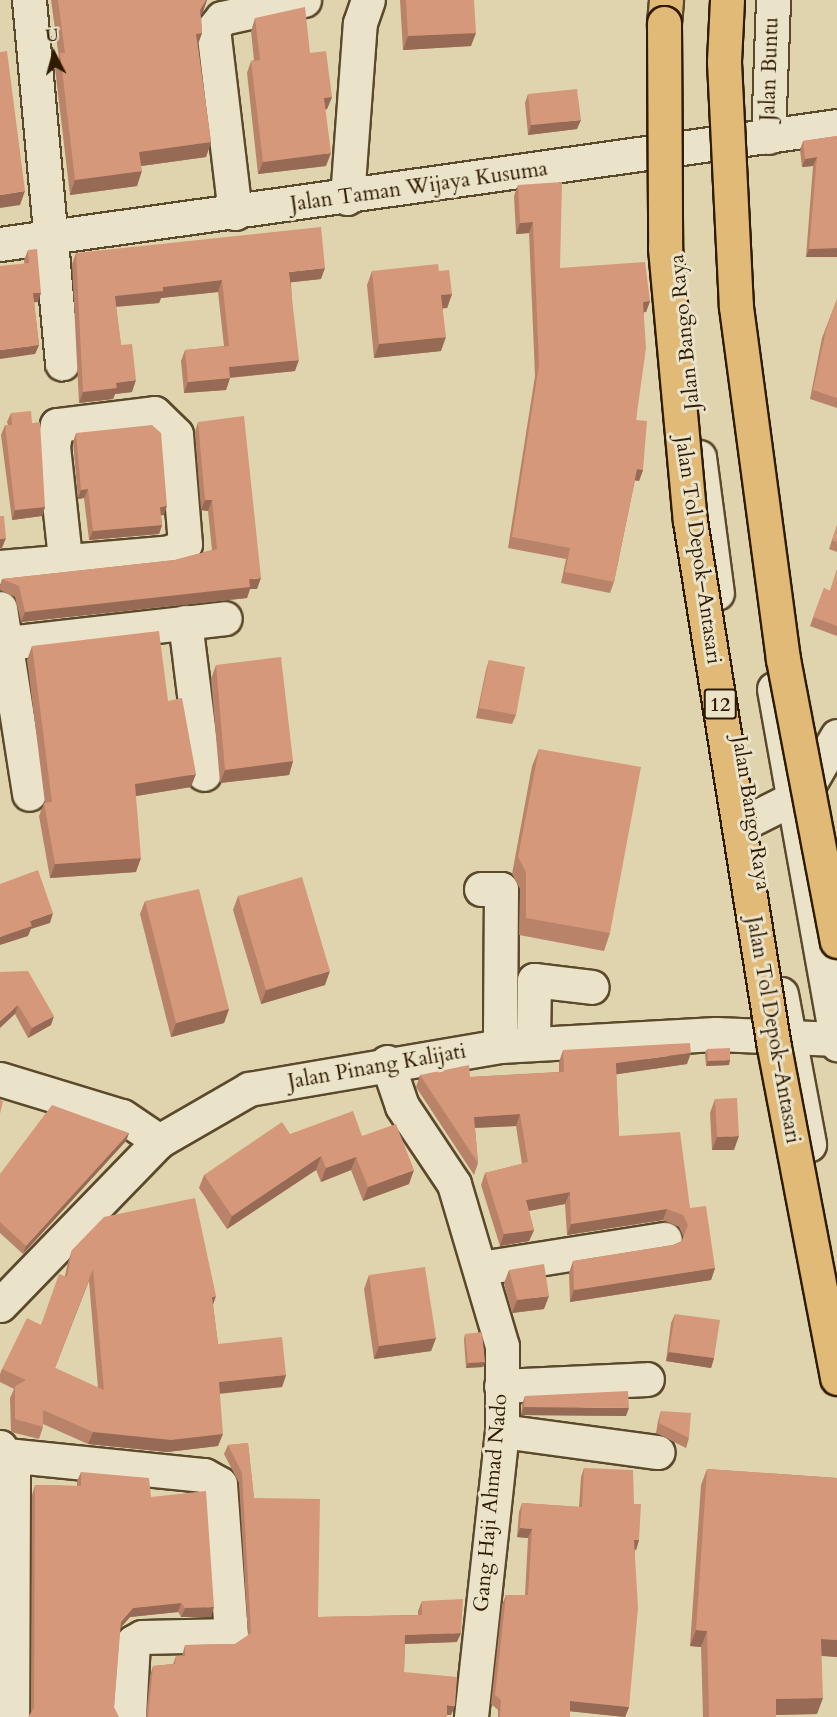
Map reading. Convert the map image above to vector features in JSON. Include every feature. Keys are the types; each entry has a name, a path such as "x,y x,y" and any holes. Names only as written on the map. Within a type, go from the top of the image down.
{"highway":[{"path":"727,0 724,62 736,307 783,659 837,941"},
{"name":"Jalan Tol Depok–Antasari","path":"665,11 665,248 690,521 774,1047 837,1378"}],"street":[{"path":"29,0 62,364"},
{"path":"235,213 213,29 221,9 304,0"},
{"path":"347,198 360,23 368,0"},
{"name":"Jalan Buntu","path":"768,137 773,0"},
{"name":"Jalan Taman Wijaya Kusuma","path":"0,244 347,198 837,126"},
{"name":"Jalan Bango Raya","path":"716,144 725,326 791,802 837,1041"},
{"name":"Jalan Bango Raya","path":"674,150 677,258 698,451 752,819 789,1037 837,1293"},
{"path":"0,567 65,559 170,552 185,544 176,434 154,413 57,425 52,446 65,559"},
{"path":"0,608 8,643 29,794"},
{"path":"8,643 225,618"},
{"path":"185,622 204,774"},
{"path":"752,819 791,802 820,771 837,736"},
{"path":"481,890 501,889 500,1046"},
{"path":"533,1044 534,980 592,987"},
{"name":"Jalan Pinang Kalijati","path":"0,1305 159,1141 249,1089 387,1062 500,1046 716,1034 837,1041"},
{"name":"Gang Haji Ahmad Nado","path":"387,1062 402,1106 454,1184 481,1268 502,1346 502,1431 471,1717"},
{"path":"0,1079 122,1116 159,1141"},
{"path":"481,1268 665,1239"},
{"path":"501,1386 646,1379"},
{"path":"502,1431 658,1452"},
{"path":"12,1717 13,1500 3,1451 204,1475 220,1484 231,1635 142,1637 133,1642 129,1717"}],"building":[{"path":"58,0 206,0 200,10 202,33 196,34 211,142 139,152 142,171 75,180 60,53 65,53"},
{"path":"406,0 474,0 476,33 408,36"},
{"path":"305,7 310,53 326,51 332,97 324,98 331,153 263,162 251,61 260,60 255,18"},
{"path":"7,51 25,191 0,195 0,52"},
{"path":"577,89 581,120 531,125 528,94"},
{"path":"837,136 837,248 809,249 817,157 805,159 803,141"},
{"path":"562,182 560,268 645,262 650,301 643,302 646,348 636,420 647,421 643,470 637,469 614,582 565,572 570,548 512,537 539,365 533,222 520,223 518,185"},
{"path":"321,227 325,268 289,272 299,360 229,367 230,378 188,382 185,350 229,346 222,280 163,287 163,291 115,296 121,345 132,344 136,380 116,383 117,388 83,392 76,253"},
{"path":"37,249 41,293 33,293 39,345 0,350 0,266 29,263 28,250"},
{"path":"438,264 439,271 449,270 452,294 441,295 446,337 379,344 372,271"},
{"path":"837,299 837,398 813,390 826,330"},
{"path":"31,411 32,423 40,422 45,507 15,510 5,425 12,425 11,413"},
{"path":"244,416 261,578 249,579 250,587 25,612 19,586 2,579 175,560 217,549 212,500 205,500 198,422"},
{"path":"152,425 161,433 167,506 160,507 162,525 93,531 88,489 81,490 76,433"},
{"path":"0,516 4,516 6,538 0,539"},
{"path":"837,526 837,542 832,540"},
{"path":"837,570 837,626 813,617 824,588 830,591"},
{"path":"159,631 168,701 182,698 196,774 135,784 141,858 55,864 44,803 52,802 32,646"},
{"path":"281,657 293,761 225,770 216,665"},
{"path":"489,660 525,667 516,715 479,708"},
{"path":"539,749 641,767 610,933 526,918 526,872 518,857"},
{"path":"38,870 53,913 30,921 32,926 0,937 0,884"},
{"path":"302,877 330,971 266,990 238,896"},
{"path":"199,889 229,1009 176,1023 145,901"},
{"path":"28,971 54,1016 32,1028 18,1005 0,1021 0,972"},
{"path":"690,1043 691,1053 616,1063 619,1136 680,1132 690,1208 706,1206 715,1268 574,1290 573,1261 673,1245 682,1241 688,1225 683,1215 667,1209 571,1224 570,1192 526,1200 534,1230 504,1234 485,1173 528,1162 520,1114 474,1117 478,1163 420,1075 469,1065 470,1077 564,1072 563,1050"},
{"path":"730,1048 730,1060 708,1061 707,1049"},
{"path":"737,1098 739,1136 717,1137 715,1099"},
{"path":"52,1105 129,1133 26,1246 0,1222 0,1174"},
{"path":"353,1111 362,1136 396,1124 414,1170 368,1187 356,1157 326,1168 321,1156 232,1216 204,1175 282,1122 290,1134"},
{"path":"195,1198 216,1296 212,1297 218,1344 282,1337 286,1375 219,1382 223,1434 171,1440 93,1432 43,1410 43,1427 15,1419 15,1386 26,1380 2,1369 27,1318 41,1325 59,1274 67,1277 72,1250 104,1217","holes":["93,1269 104,1390 55,1368"]},
{"path":"544,1264 549,1296 517,1300 509,1270"},
{"path":"425,1267 436,1338 379,1346 369,1275"},
{"path":"675,1314 720,1320 714,1358 669,1352"},
{"path":"482,1332 485,1362 468,1363 465,1334"},
{"path":"628,1391 629,1408 524,1407 525,1396"},
{"path":"661,1411 691,1413 689,1438 659,1423"},
{"path":"248,1443 254,1498 320,1499 318,1617 422,1615 422,1601 463,1599 461,1633 405,1635 404,1672 457,1677 455,1706 447,1705 447,1717 148,1717 153,1666 175,1664 176,1656 185,1656 185,1645 235,1644 251,1633 242,1473 228,1445"},
{"path":"584,1468 633,1470 634,1504 641,1504 639,1540 634,1540 638,1608 629,1707 570,1701 570,1717 500,1717 501,1700 495,1695 506,1595 528,1595 532,1529 520,1528 522,1503 582,1507"},
{"path":"707,1469 837,1478 837,1640 821,1639 823,1698 776,1699 776,1717 709,1717 707,1631 696,1630"},
{"path":"81,1472 149,1478 151,1497 206,1491 214,1607 185,1608 181,1603 133,1608 121,1622 114,1707 119,1717 28,1717 34,1708 35,1485 81,1486"}]}
